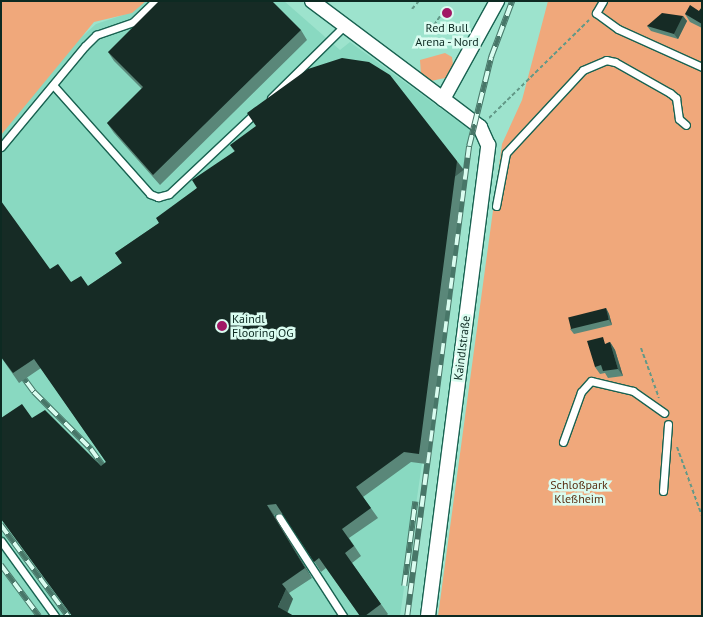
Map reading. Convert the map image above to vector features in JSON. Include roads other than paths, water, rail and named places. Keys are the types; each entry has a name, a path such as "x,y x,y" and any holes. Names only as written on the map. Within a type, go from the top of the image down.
{"street":[{"path":"312,1 442,99 497,1"},
{"name":"Kaindlstraße","path":"428,616 488,145 480,127 442,99"}],"lane":[{"path":"1,147 96,36 133,22 155,1"},
{"path":"603,1 596,13 618,29 701,64"},
{"path":"53,86 150,194 158,197 169,194 344,26"},
{"path":"496,206 506,154 583,70 606,60 615,62 670,93 676,98 679,119 686,125"},
{"path":"563,442 581,392 591,382 633,391 664,413"},
{"path":"663,491 668,424"},
{"path":"279,517 343,616"},
{"path":"1,541 55,616"}],"railway":[{"path":"407,616 469,146 491,57 512,1"},
{"path":"1,347 34,392 91,449 110,475"},
{"path":"404,586 415,502"},
{"path":"1,525 68,616"},
{"path":"1,565 39,616"}],"place":[{"name":"Red Bull Arena - Nord","path":"447,13"},
{"name":"Kaindl Flooring OG","path":"222,326"}],"park label":[{"name":"Schloßpark Kleßheim","path":"579,492"}]}
